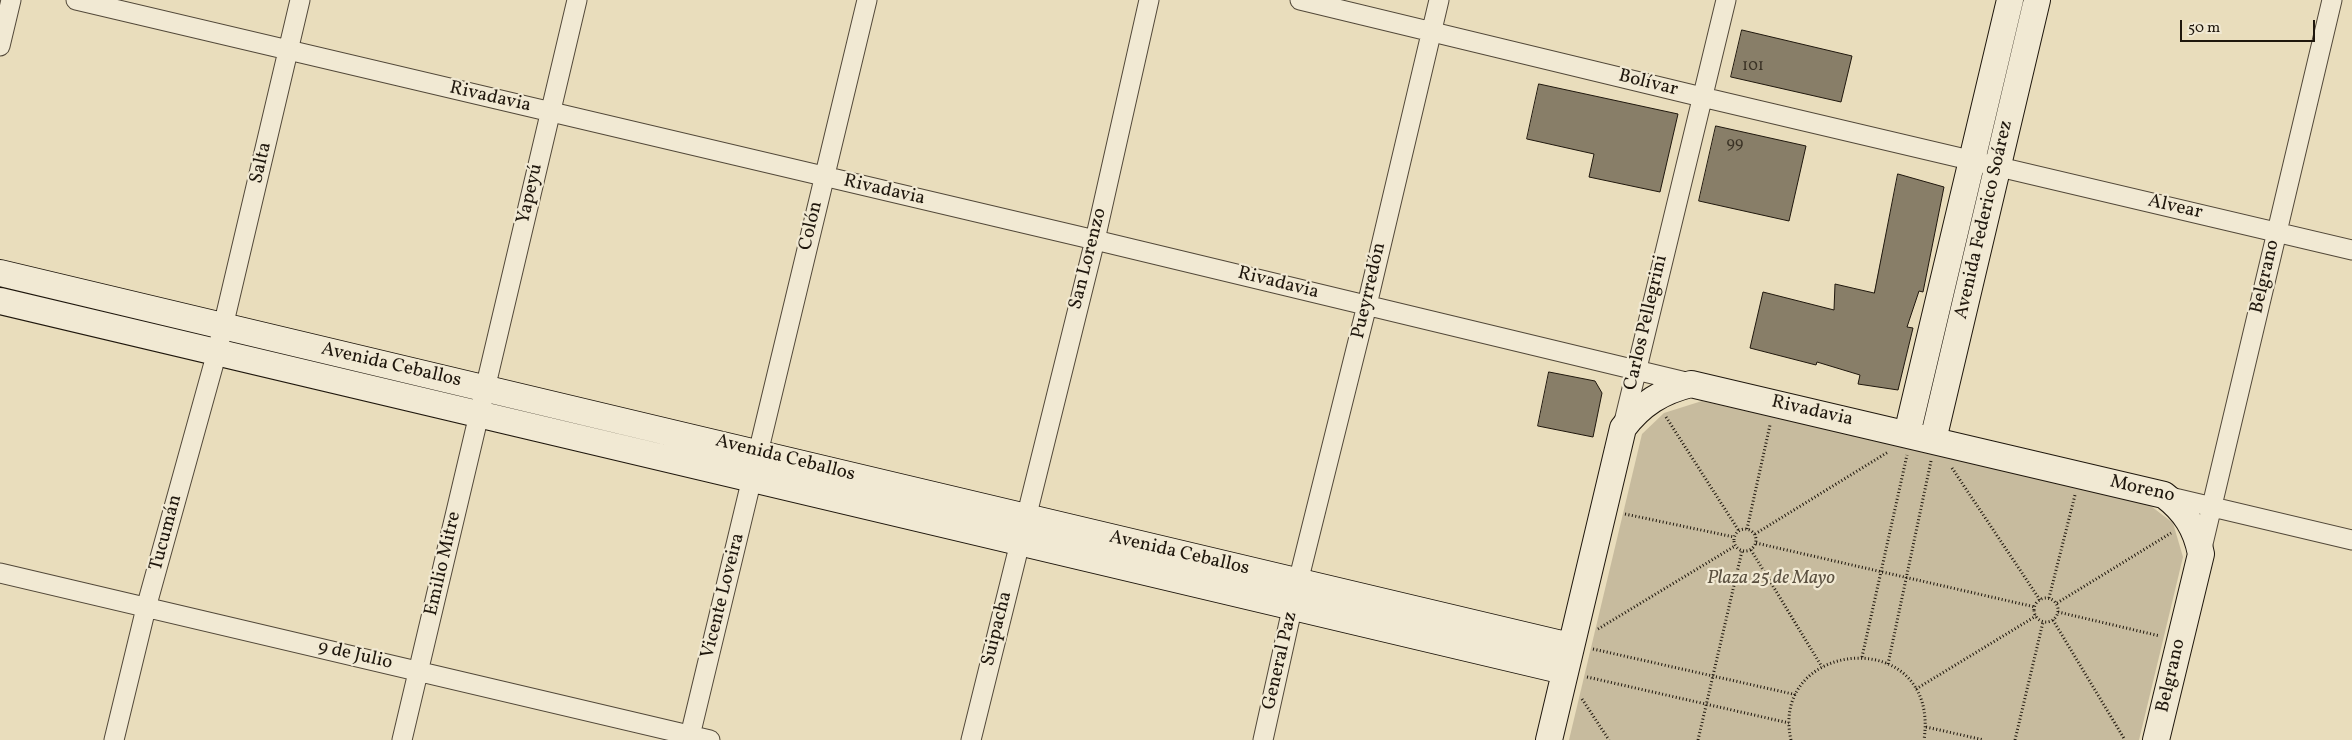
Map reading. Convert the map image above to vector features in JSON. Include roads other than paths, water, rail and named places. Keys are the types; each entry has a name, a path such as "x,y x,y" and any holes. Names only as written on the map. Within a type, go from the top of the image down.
{"main road":[{"name":"Avenida Federico Soárez","path":"1919,453 1972,160 2010,0"},
{"name":"Avenida Federico Soárez","path":"1919,453 1998,166 2037,0"},
{"name":"Avenida Ceballos","path":"0,274 759,452 1022,530 1293,607 1581,675"},
{"name":"Avenida Ceballos","path":"0,300 752,479 1298,582 1587,649"},
{"name":"Rivadavia","path":"1622,428 1631,416 1652,398 1664,392 1691,384 1919,453"},
{"name":"Carlos Pellegrini","path":"1549,740 1581,675 1587,649 1622,428"},
{"name":"Moreno","path":"1919,453 2164,495"},
{"path":"2164,495 2183,511 2190,521 2201,554"},
{"name":"Belgrano","path":"2156,740 2201,554"}],"street":[{"path":"0,46 11,0"},
{"name":"Rivadavia","path":"76,0 1095,240 1691,384"},
{"name":"Salta","path":"223,326 300,0"},
{"name":"Yapeyú","path":"485,388 577,0"},
{"name":"Colón","path":"759,452 823,177 867,0"},
{"name":"San Lorenzo","path":"1022,530 1095,240 1149,0"},
{"name":"Bolívar","path":"1300,0 1998,166"},
{"name":"Pueyrredón","path":"1298,582 1367,305 1439,0"},
{"name":"Carlos Pellegrini","path":"1622,428 1726,0"},
{"name":"Belgrano","path":"2201,554 2332,0"},
{"name":"Alvear","path":"1998,166 2352,250"},
{"name":"Tucumán","path":"114,740 146,608 223,326"},
{"name":"Emilio Mitre","path":"402,740 485,388"},
{"name":"Vicente Loveira","path":"690,737 759,452"},
{"name":"Moreno","path":"2164,495 2352,540"},
{"name":"Suipacha","path":"972,740 1022,530"},
{"name":"9 de Julio","path":"0,573 419,670 690,737 710,740"},
{"name":"General Paz","path":"1263,740 1298,582"}],"park label":[{"name":"Plaza 25 de Mayo","path":"1771,580"}]}
